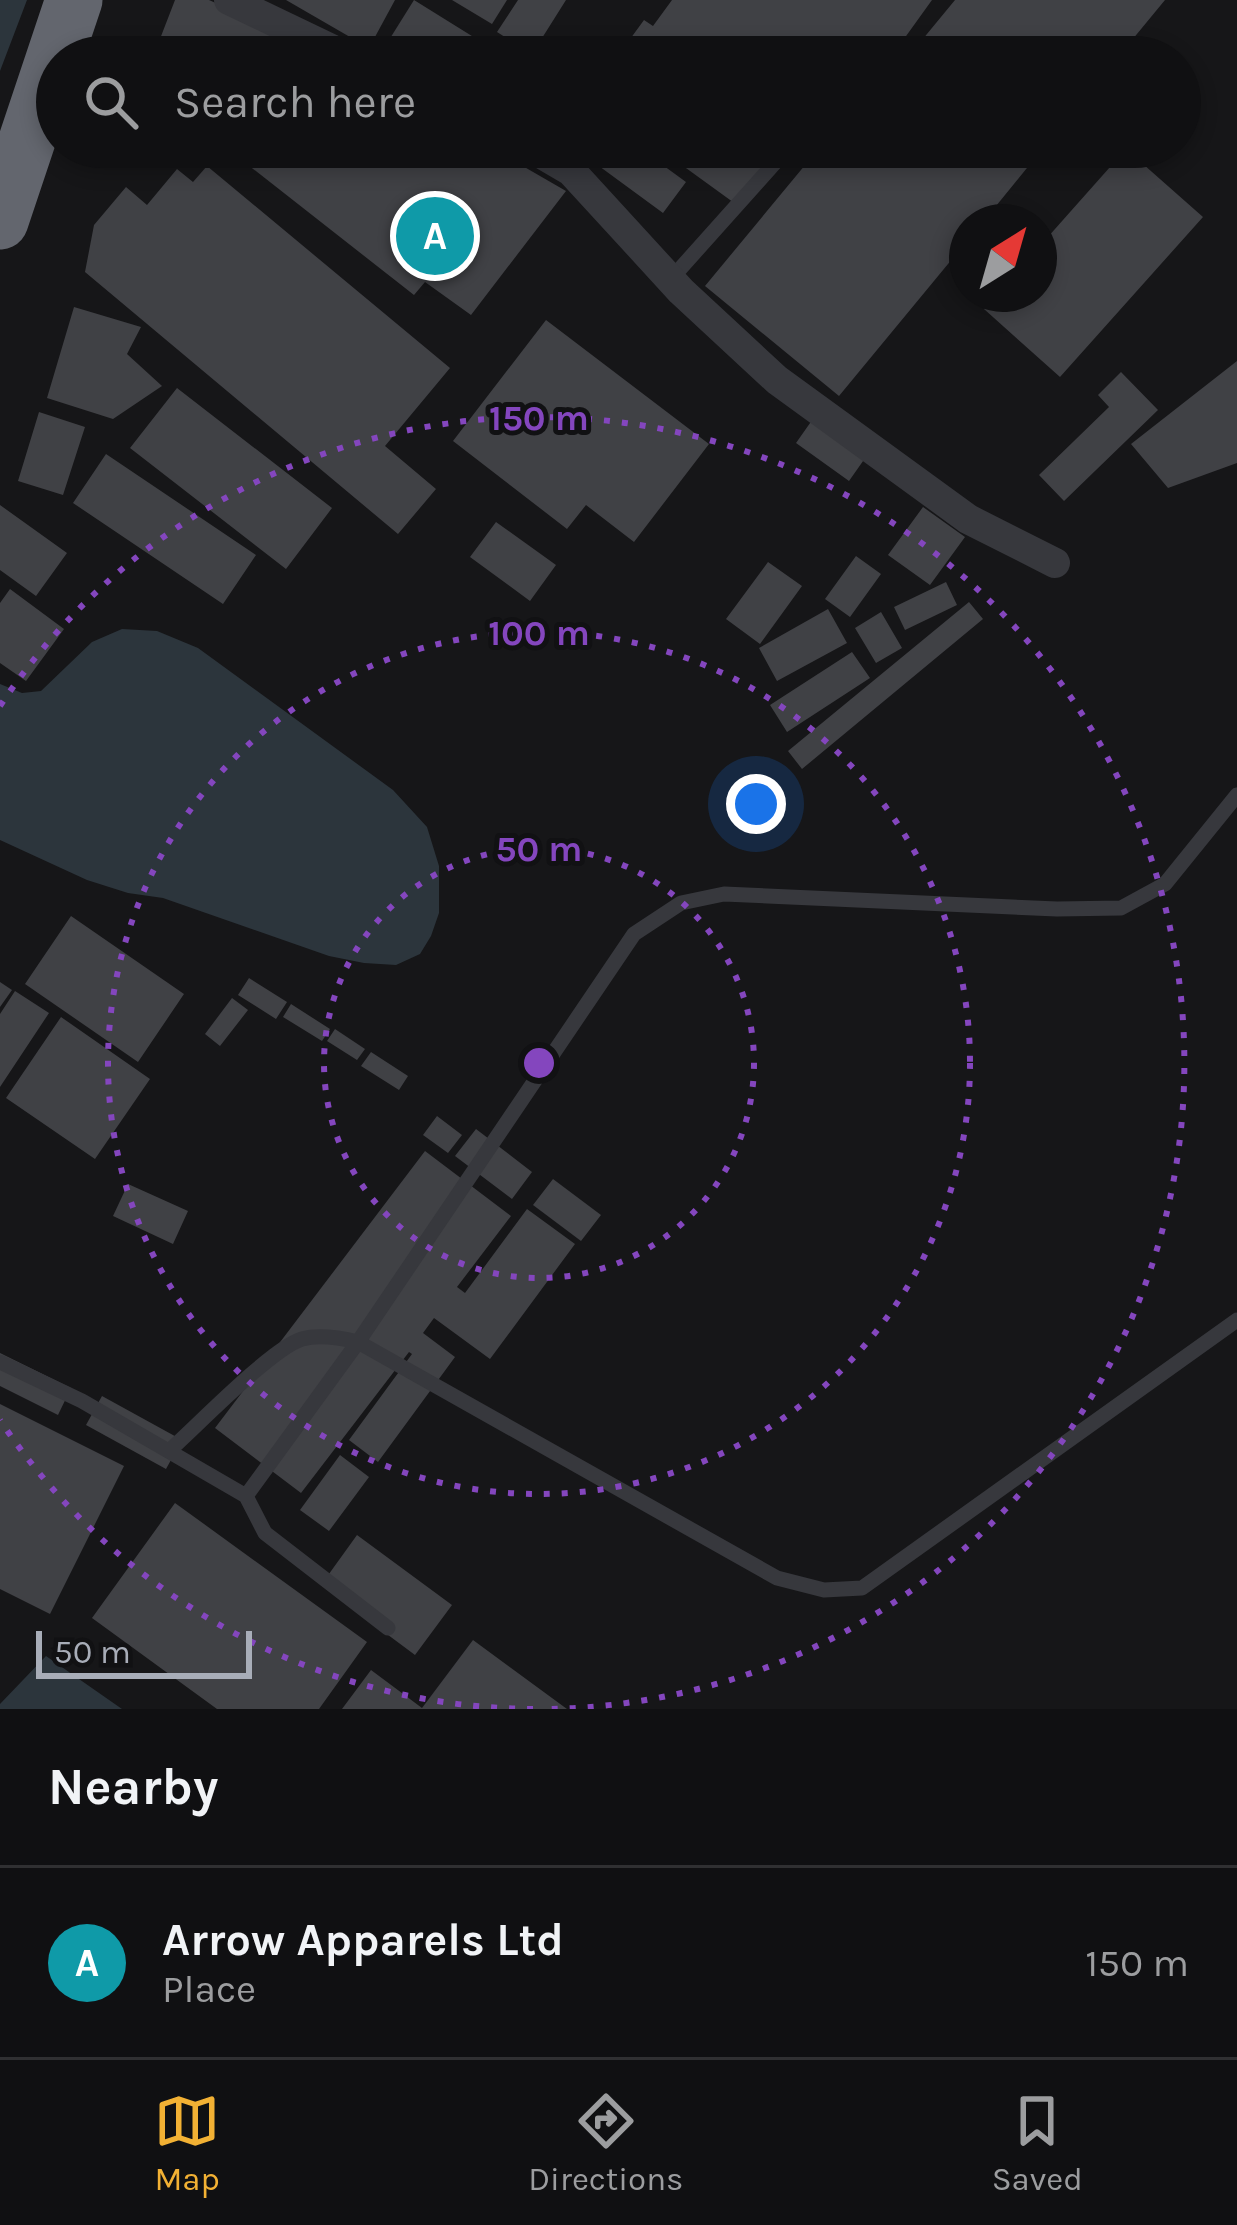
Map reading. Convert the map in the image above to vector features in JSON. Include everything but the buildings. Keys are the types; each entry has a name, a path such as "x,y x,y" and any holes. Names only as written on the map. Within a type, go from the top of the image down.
{"highway":[{"path":"62,36 74,0"},
{"path":"0,221 36,113"}],"street":[{"path":"229,0 304,36"},
{"path":"566,168 670,280 776,380 968,519 1055,563"}],"lane":[{"path":"670,280 770,168"},
{"path":"246,1496 358,1342 634,934 680,903 724,894 1121,908 1165,884 1237,795"},
{"path":"170,1450 273,1357 300,1340 335,1337 358,1342 777,1578 824,1590 862,1588 1237,1320"},
{"path":"0,1362 82,1401 246,1496 265,1533 388,1628"}],"shaded area":[{"path":"0,0 27,0 0,71"},
{"path":"122,629 157,631 198,648 393,790 427,827 439,866 439,913 420,954 396,965 329,956 163,898 87,880 0,840 0,684 22,693 41,691 92,642"},
{"path":"46,1656 122,1709 0,1709"}],"place":[{"name":"Arrow Apparels Ltd","path":"435,236"}]}
